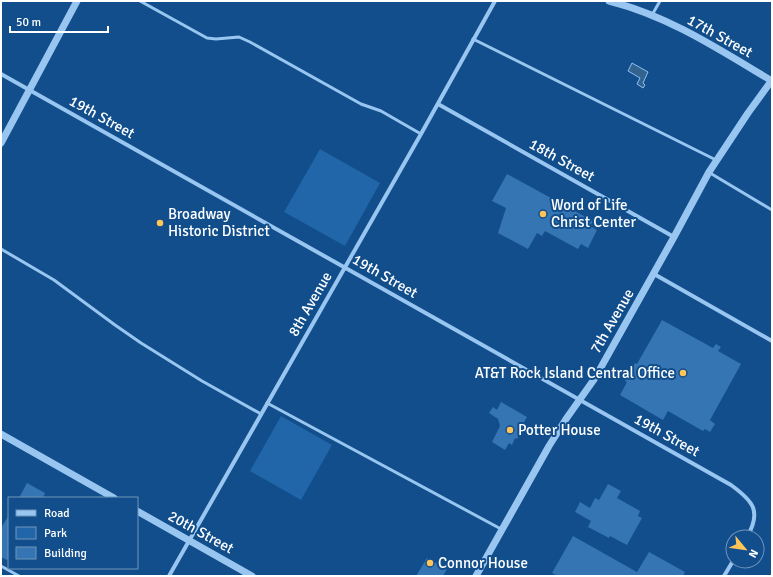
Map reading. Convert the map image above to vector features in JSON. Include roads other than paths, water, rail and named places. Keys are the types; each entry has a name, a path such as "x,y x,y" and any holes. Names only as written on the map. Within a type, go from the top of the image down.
{"street":[{"path":"1,143 77,1"},
{"name":"8th Avenue","path":"169,576 421,134 495,1"},
{"name":"17th Street","path":"609,1 652,15 701,38 772,81"},
{"name":"19th Street","path":"1,74 731,485 743,493 753,504 755,520 751,529"},
{"name":"7th Avenue","path":"476,576 501,529 549,446 566,418 595,378 716,160 772,81"},
{"name":"18th Street","path":"438,104 674,237"},
{"path":"654,274 772,341"},
{"path":"1,434 112,497"},
{"name":"20th Street","path":"138,512 252,576"}],"lane":[{"path":"140,1 207,38 216,39 239,37 360,104 381,111 421,134"},
{"path":"652,15 660,1"},
{"path":"473,39 716,160"},
{"path":"709,172 772,210"},
{"path":"1,249 54,280 147,347 202,381 261,414"},
{"path":"267,403 501,529"},
{"path":"1,566 18,576"}],"place":[{"name":"Word of Life Christ Center","path":"543,214"},
{"name":"Broadway Historic District","path":"160,223"},
{"name":"AT&T Rock Island Central Office","path":"683,373"},
{"name":"Potter House","path":"510,430"},
{"name":"Connor House","path":"430,563"}]}
